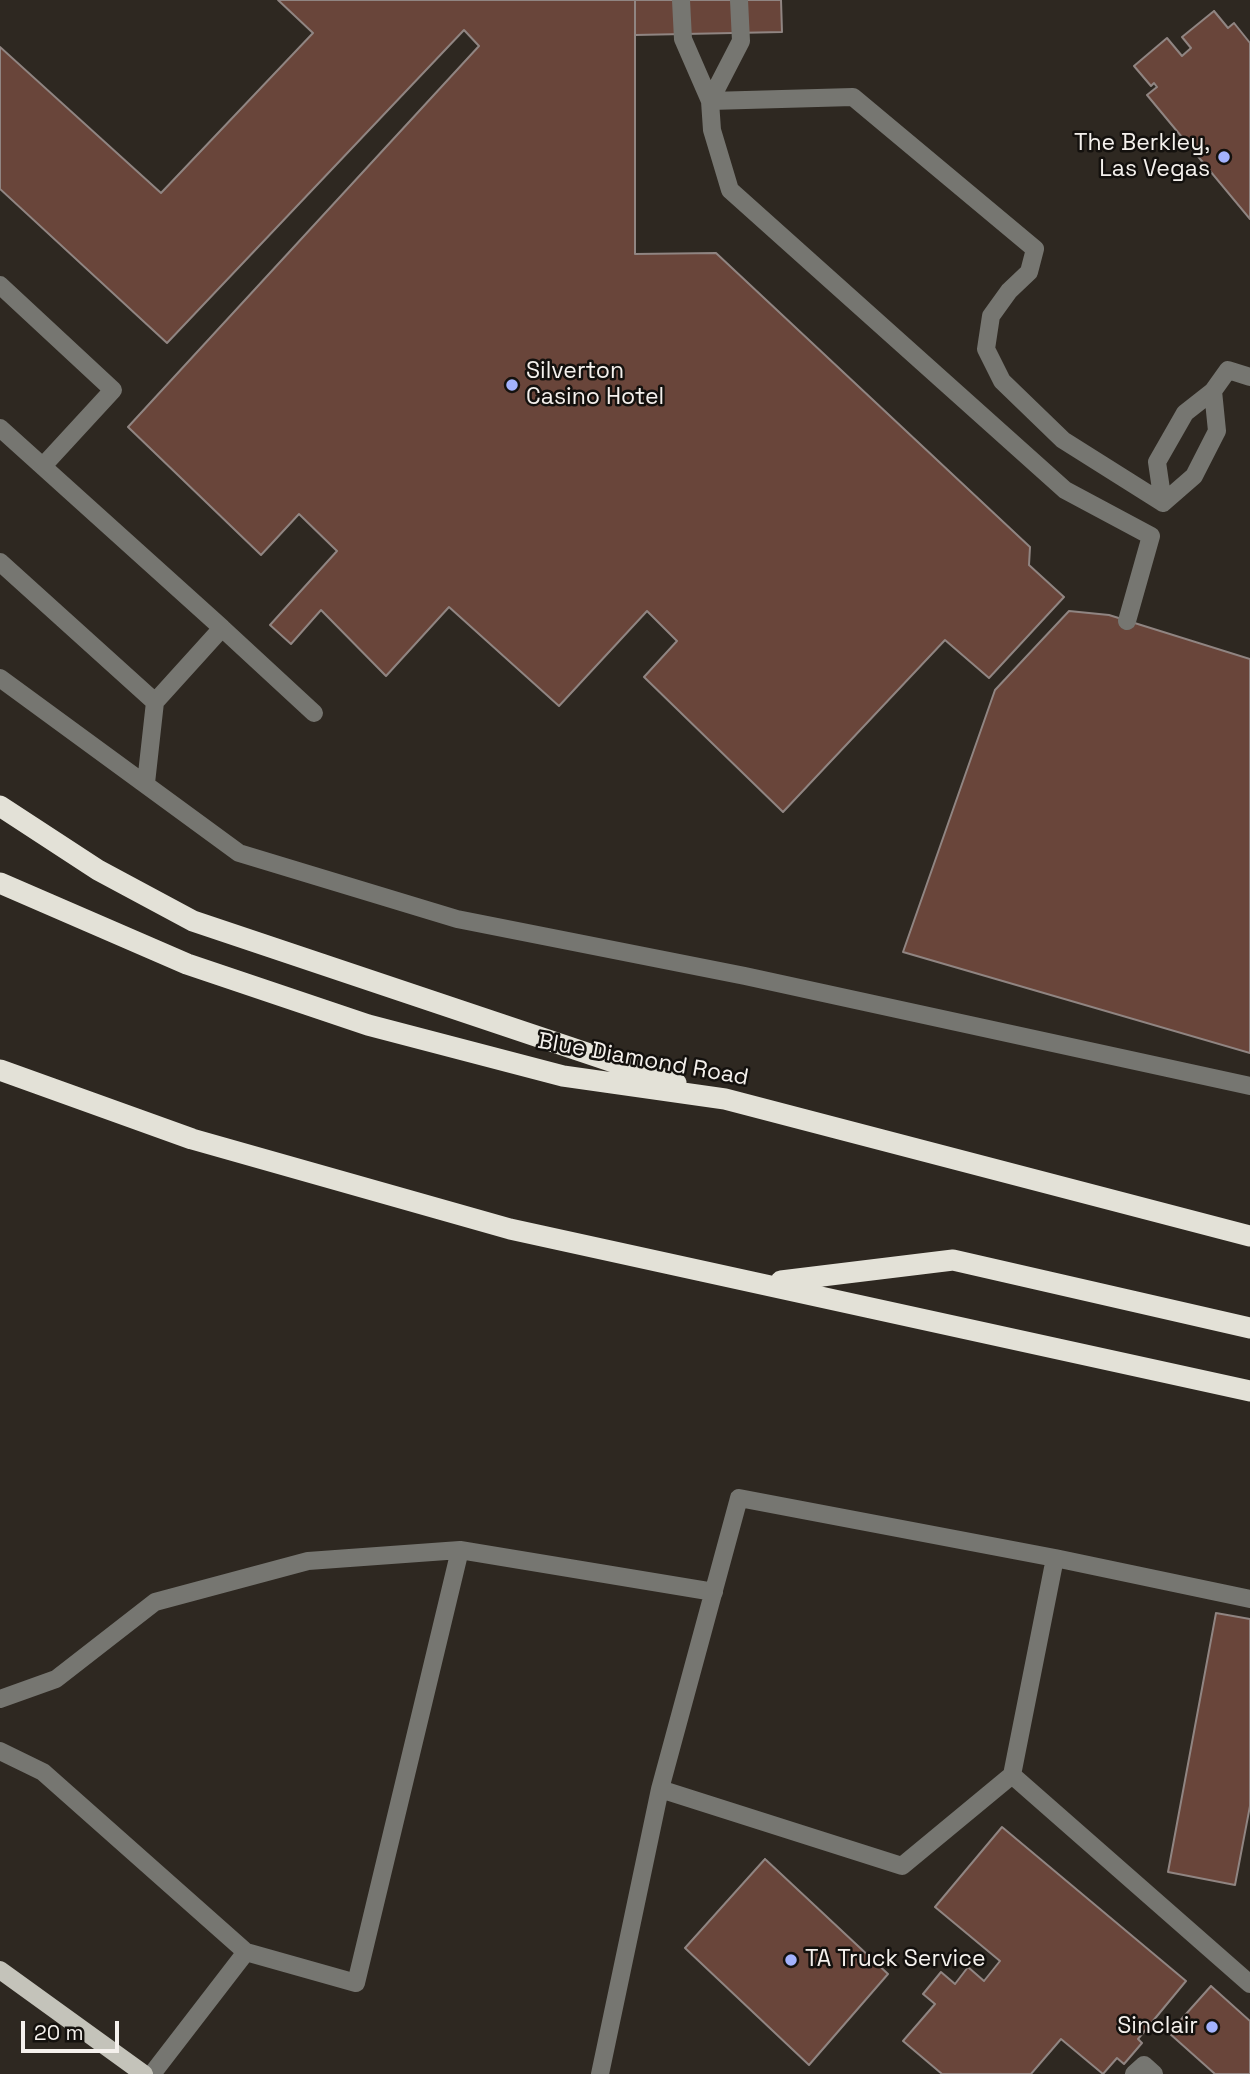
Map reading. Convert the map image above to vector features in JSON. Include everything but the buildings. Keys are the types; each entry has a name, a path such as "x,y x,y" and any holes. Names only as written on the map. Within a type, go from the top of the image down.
{"highway":[{"path":"0,806 97,870 192,921 725,1099"},
{"name":"Blue Diamond Road","path":"0,883 187,964 368,1025 563,1076 725,1099 1250,1236"},
{"path":"0,1070 192,1139 484,1221 1250,1391"},
{"path":"765,1283 953,1260 1250,1328"}],"main road":[{"path":"0,1969 144,2074"}],"street":[{"path":"681,0 683,39 710,101 712,130 730,190 1065,490 1151,536 1127,621"},
{"path":"710,101 741,41 739,0"},
{"path":"710,101 853,97 1035,249 1029,272 1009,291 991,316 986,349 991,360 1002,381 1063,440 1163,503"},
{"path":"0,285 113,390 43,466"},
{"path":"1163,503 1157,462 1185,412 1213,391 1228,370 1250,377"},
{"path":"1163,503 1194,477 1217,431 1213,391"},
{"path":"0,428 314,713"},
{"path":"0,562 155,702"},
{"path":"146,783 155,702 222,628"},
{"path":"0,678 239,853 457,919 745,976 1250,1086"},
{"path":"600,2074 660,1789 740,1498 1055,1558 1250,1599"},
{"path":"0,1699 56,1679 155,1602 308,1561 460,1550 713,1592"},
{"path":"0,1751 43,1772 246,1952 356,1983 460,1550"},
{"path":"660,1789 902,1866 1012,1775 1055,1558"},
{"path":"1012,1775 1250,1984"},
{"path":"152,2074 246,1952"},
{"path":"1134,2074 1144,2065 1154,2074"}],"place":[{"name":"The Berkley, Las Vegas","path":"1224,157"},
{"name":"Silverton Casino Hotel","path":"512,385"},
{"name":"TA Truck Service","path":"791,1960"},
{"name":"Sinclair","path":"1212,2027"}]}
